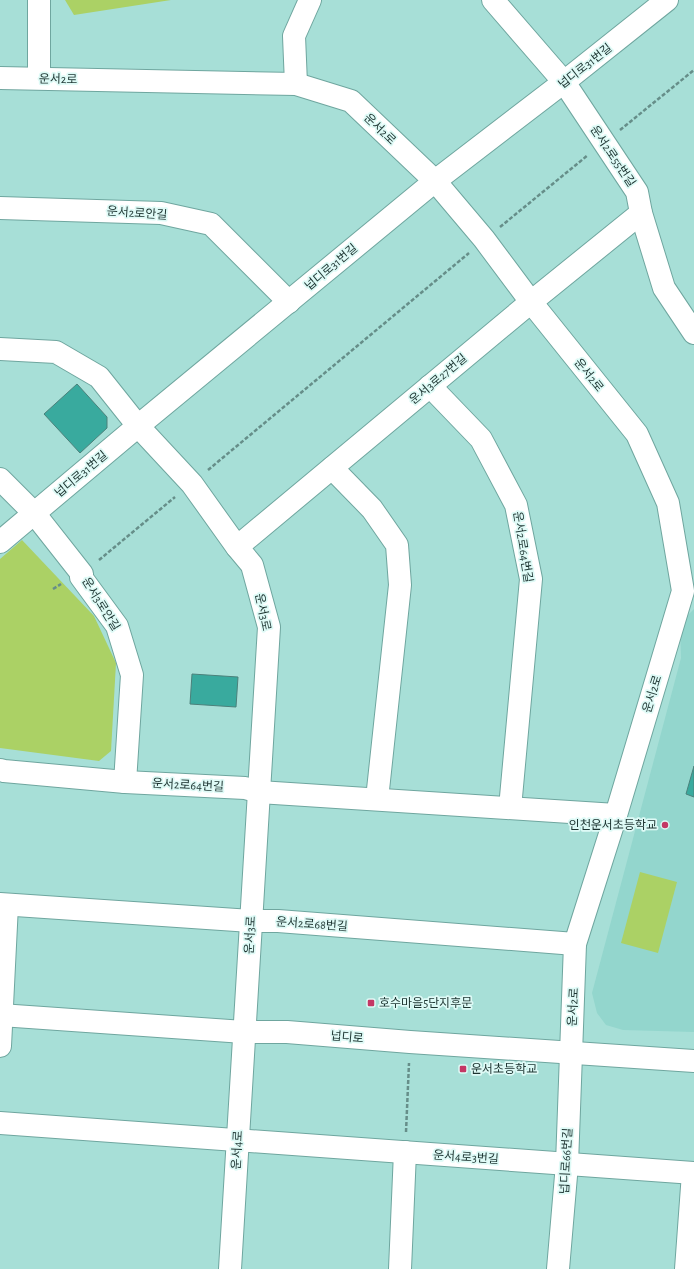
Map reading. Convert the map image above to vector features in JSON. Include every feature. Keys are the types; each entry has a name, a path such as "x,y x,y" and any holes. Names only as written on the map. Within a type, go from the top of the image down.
{"street":[{"path":"39,0 40,78"},
{"path":"296,84 294,36 310,0"},
{"name":"운서2로55번길","path":"493,0 564,82 603,143 637,192 641,213 664,288 694,333"},
{"name":"넙디로31번길","path":"0,542 435,181 564,82 667,0"},
{"name":"운서2로","path":"0,78 296,84 351,100 435,181 484,239 531,302 637,434 668,503 688,591 575,944 570,1053"},
{"name":"운서2로안길","path":"0,208 161,213 211,224 289,302"},
{"name":"운서3로27번길","path":"237,547 531,302 641,213"},
{"name":"운서3로","path":"0,349 56,352 99,377 138,426 192,484 237,547 252,565 269,628 244,1032"},
{"name":"운서2로64번길","path":"430,386 481,439 516,505 531,579 510,808"},
{"path":"332,468 372,509 397,545 400,585 377,799"},
{"name":"운서3로안길","path":"0,479 34,513 82,574 81,577 117,626 132,675 125,782"},
{"name":"운서2로64번길","path":"0,770 125,782 246,788 259,792 616,815"},
{"path":"0,1046 3,904"},
{"name":"운서2로68번길","path":"3,904 251,922 278,922 575,944"},
{"name":"넙디로","path":"1,1015 244,1032 287,1032 410,1042 694,1061"},
{"name":"운서4로","path":"230,1269 244,1032"},
{"name":"넙디로66번길","path":"558,1269 567,1164 570,1053"},
{"name":"운서4로3번길","path":"0,1123 694,1173"},
{"path":"400,1269 405,1152"},
{"path":"686,1269 694,1173"}],"path":[{"path":"52,589 82,574 192,484 484,239 694,70"},
{"path":"405,1152 410,1042"}],"shaded area":[{"name":"인천운서초등학교","path":"694,609 694,1032 623,1030 606,1025 597,1013 592,993 681,658 680,623"}],"green space":[{"path":"65,0 171,0 74,15"},
{"path":"22,540 94,616 116,663 111,751 99,761 0,748 0,559"},
{"path":"640,872 677,882 658,953 621,943"}],"building":[{"path":"77,384 107,417 107,428 80,453 44,414"},
{"path":"192,674 238,677 236,707 190,704"},
{"path":"694,766 694,797 686,794"}],"place":[{"name":"인천운서초등학교","path":"665,825"},
{"name":"호수마을5단지후문","path":"371,1003"},
{"name":"운서초등학교","path":"463,1069"}]}
